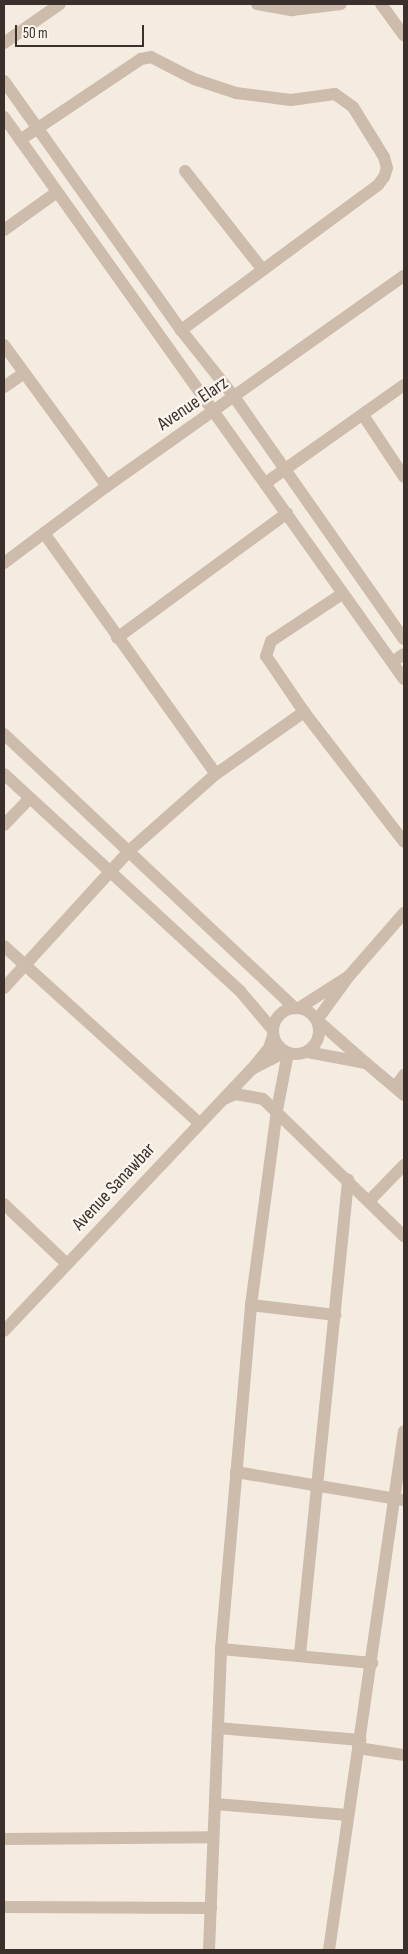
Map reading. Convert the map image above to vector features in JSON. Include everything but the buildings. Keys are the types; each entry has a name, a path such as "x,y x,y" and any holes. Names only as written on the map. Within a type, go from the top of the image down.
{"street":[{"path":"4,43 60,4"},
{"path":"257,4 292,10 340,4"},
{"path":"381,4 404,36"},
{"path":"20,140 141,59 151,57 194,79 236,93 291,100 335,94 345,99 384,157 388,168 384,177 378,185 181,330"},
{"path":"4,81 36,129 181,330 235,398 404,639"},
{"path":"4,117 267,482 342,594 404,679"},
{"path":"185,171 262,269"},
{"path":"4,230 57,192"},
{"path":"101,250 116,240"},
{"name":"Avenue Elarz","path":"4,563 107,486 235,398 404,276"},
{"path":"4,345 107,486"},
{"path":"4,387 24,373"},
{"path":"267,482 404,385"},
{"path":"363,415 404,477"},
{"path":"117,638 288,513"},
{"path":"44,533 117,638 216,774"},
{"path":"342,594 271,641 266,650 269,661 304,712 404,842"},
{"path":"392,662 404,654"},
{"path":"4,988 130,850 216,774 304,712"},
{"path":"4,734 297,1008 308,1011 366,1063 400,1090 404,1075"},
{"path":"4,774 240,991 287,1052 277,1110 250,1305 220,1649 209,1950"},
{"path":"4,825 30,798"},
{"path":"308,1052 318,1040 317,1020 349,976 404,913"},
{"path":"4,946 199,1123"},
{"path":"252,1069 269,1048 278,1017 297,1008 349,976"},
{"path":"252,1069 287,1052 308,1052 366,1063"},
{"name":"Avenue Sanawbar","path":"4,1331 252,1069"},
{"path":"222,1100 235,1094 250,1094 277,1110 370,1200 404,1236"},
{"path":"370,1200 404,1165"},
{"path":"300,1654 348,1179"},
{"path":"4,1204 66,1264"},
{"path":"250,1305 334,1315"},
{"path":"329,1950 359,1744 400,1499 404,1431"},
{"path":"236,1472 400,1499"},
{"path":"220,1649 300,1654 372,1664"},
{"path":"218,1728 359,1744 404,1754"},
{"path":"215,1804 348,1815"},
{"path":"4,1839 213,1837"},
{"path":"4,1907 210,1908"}]}
